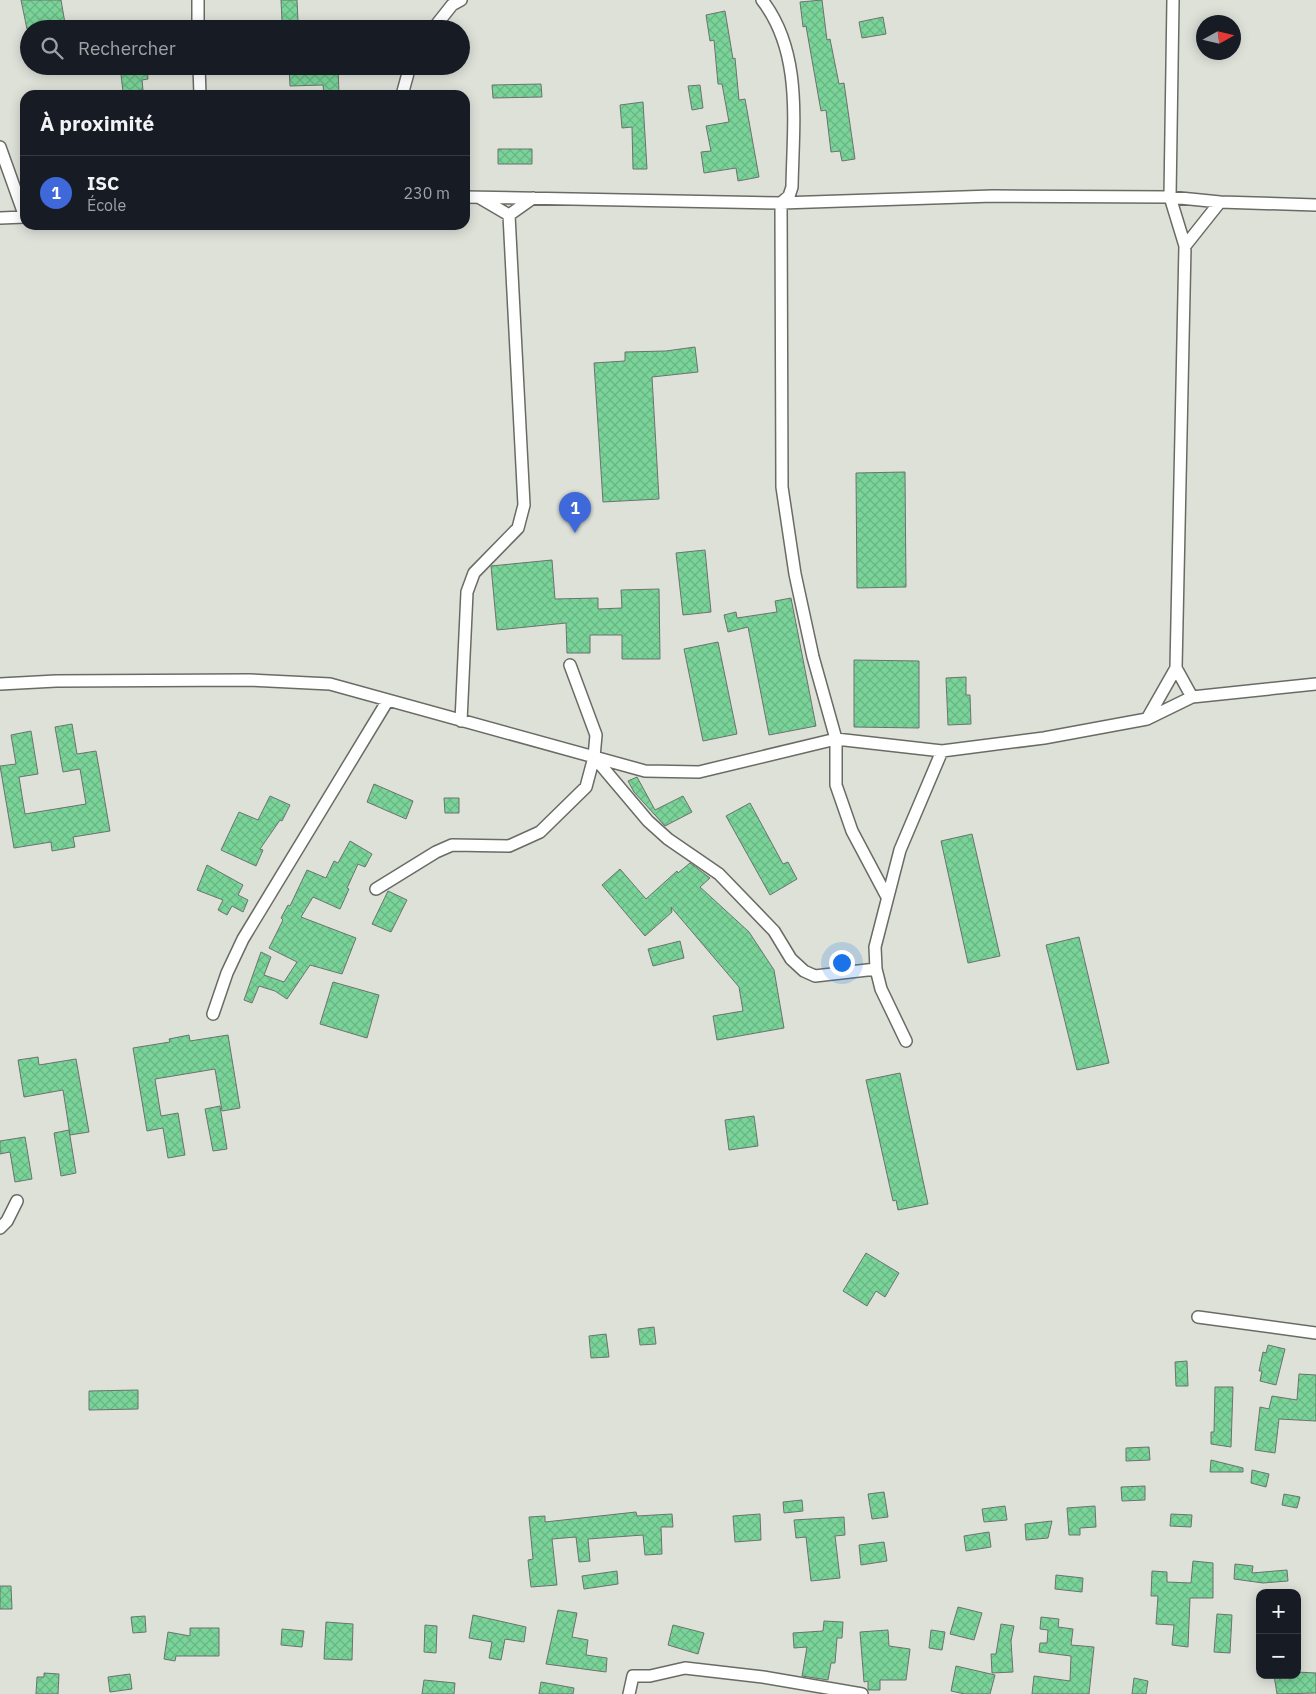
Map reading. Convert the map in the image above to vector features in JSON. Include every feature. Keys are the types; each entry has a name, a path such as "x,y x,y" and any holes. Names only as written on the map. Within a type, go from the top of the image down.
{"street":[{"path":"198,0 198,20"},
{"path":"440,20 452,6 461,0"},
{"path":"762,0 775,17 788,58 795,98 792,187 789,196 781,203 782,488 795,574 813,657 836,739 836,785 852,831 887,897"},
{"path":"1147,719 1176,668 1185,246 1170,197 1173,0"},
{"path":"200,75 200,90"},
{"path":"403,90 408,75"},
{"path":"0,147 20,203"},
{"path":"470,197 781,203 993,196 1170,197 1220,202 1316,206"},
{"path":"478,197 509,215"},
{"path":"509,215 533,198"},
{"path":"1185,246 1220,202"},
{"path":"461,721 467,592 474,573 518,528 524,505 509,215"},
{"path":"0,218 20,217"},
{"path":"376,889 436,852 452,845 509,846 540,832 586,787 594,757 596,735 570,665"},
{"path":"1176,668 1192,697"},
{"path":"0,684 56,681 249,680 330,684 645,771 699,772 836,739 942,751 1044,738 1147,719 1192,697 1316,684"},
{"path":"213,1014 227,973 243,939 388,700"},
{"path":"906,1041 881,990 876,968 875,947 900,850 942,751"},
{"path":"594,757 648,821 668,839 720,874 774,931 791,958 804,972 815,976 876,968"},
{"path":"0,1228 7,1220 17,1201"},
{"path":"1198,1317 1316,1332"},
{"path":"629,1694 632,1676 650,1676 685,1668 763,1677 862,1694"}],"building":[{"path":"21,0 61,0 64,20 25,20"},
{"path":"281,0 297,0 298,20 282,20"},
{"path":"822,0 827,40 830,39 839,84 844,83 855,159 842,161 840,151 831,152 826,110 821,111 806,26 803,27 800,2"},
{"path":"725,11 733,59 735,58 739,100 745,99 759,177 738,181 736,168 704,173 701,152 711,151 706,126 729,122 722,84 718,84 714,40 710,41 706,15"},
{"path":"883,17 886,34 862,38 859,22"},
{"path":"121,75 148,75 148,79 142,80 143,90 123,90"},
{"path":"289,75 338,75 339,90 324,90 323,85 290,86"},
{"path":"541,84 542,97 493,98 492,85"},
{"path":"700,85 703,108 692,110 688,86"},
{"path":"643,102 647,169 633,169 632,127 622,128 620,105"},
{"path":"498,149 532,149 532,164 498,164"},
{"path":"695,347 698,372 652,377 659,499 603,502 594,363 625,361 625,352 666,351"},
{"path":"905,472 906,587 857,588 856,473"},
{"path":"705,550 711,612 683,615 676,553"},
{"path":"552,560 555,599 598,598 598,609 622,608 621,590 659,589 660,659 622,659 622,635 590,635 590,653 567,653 566,623 497,630 491,566"},
{"path":"791,598 816,726 769,735 748,627 728,632 724,615 736,612 737,618 777,612 775,601"},
{"path":"718,642 737,734 703,741 684,649"},
{"path":"854,660 919,661 919,728 854,727"},
{"path":"966,677 966,695 970,695 971,724 948,725 946,678"},
{"path":"72,724 77,754 96,751 110,831 73,837 75,847 52,851 51,842 14,848 0,766 16,764 11,735 31,731 38,774 19,777 25,814 86,804 80,769 63,772 55,727"},
{"path":"637,777 655,810 683,796 692,812 665,826 634,792 628,781"},
{"path":"374,784 413,801 406,819 367,802"},
{"path":"270,796 290,805 282,821 280,820 260,849 263,850 256,866 221,850 239,812 258,820"},
{"path":"444,798 459,798 459,813 445,813"},
{"path":"750,803 783,864 788,862 797,879 770,895 726,816"},
{"path":"972,834 1000,956 968,963 941,841"},
{"path":"350,841 372,854 365,867 358,864 340,909 313,897 301,917 356,938 342,974 310,965 287,999 275,991 259,986 252,1003 244,1000 261,952 271,957 264,975 284,982 297,962 269,948 283,920 281,918 288,905 290,906 307,870 326,878 334,861 338,863"},
{"path":"690,863 710,878 700,887 749,932 774,970 784,1028 717,1040 713,1016 743,1011 739,987 671,907 672,912 645,936 602,885 620,869 646,899 677,871 678,873"},
{"path":"207,865 243,885 238,895 248,900 243,912 232,906 227,915 218,910 223,900 197,890"},
{"path":"388,891 407,900 391,932 372,924"},
{"path":"1079,937 1109,1063 1077,1070 1046,945"},
{"path":"680,941 684,958 653,966 648,949"},
{"path":"333,982 379,995 367,1038 320,1024"},
{"path":"189,1035 190,1041 228,1035 240,1108 222,1111 215,1069 155,1079 161,1116 178,1113 185,1155 168,1158 163,1128 147,1131 133,1048 170,1042 169,1039"},
{"path":"38,1057 39,1065 76,1059 89,1132 70,1135 63,1090 24,1097 18,1060"},
{"path":"900,1073 928,1204 898,1210 896,1200 893,1201 866,1080"},
{"path":"220,1106 227,1149 213,1151 205,1109"},
{"path":"754,1116 758,1146 729,1150 725,1120"},
{"path":"69,1130 76,1173 61,1176 54,1133"},
{"path":"25,1137 32,1179 15,1182 10,1152 0,1154 0,1141"},
{"path":"866,1253 899,1273 885,1297 876,1291 867,1306 843,1291"},
{"path":"654,1327 656,1344 640,1345 638,1329"},
{"path":"606,1334 609,1357 591,1358 589,1336"},
{"path":"1268,1345 1285,1349 1276,1385 1260,1381 1262,1371 1259,1371 1263,1352 1266,1353"},
{"path":"1187,1361 1188,1386 1176,1386 1175,1362"},
{"path":"1299,1374 1316,1375 1316,1421 1279,1419 1275,1453 1255,1450 1260,1407 1269,1409 1272,1396 1297,1400"},
{"path":"1215,1387 1233,1387 1231,1447 1211,1444 1211,1432 1214,1432"},
{"path":"138,1390 138,1409 89,1410 89,1391"},
{"path":"1149,1447 1150,1460 1126,1461 1126,1448"},
{"path":"1211,1460 1243,1468 1243,1472 1210,1472"},
{"path":"1252,1470 1269,1474 1266,1487 1251,1483"},
{"path":"1145,1486 1145,1500 1122,1501 1121,1487"},
{"path":"884,1492 888,1517 872,1519 868,1494"},
{"path":"1284,1494 1300,1497 1297,1508 1282,1505"},
{"path":"802,1500 803,1511 784,1513 783,1502"},
{"path":"1005,1506 1007,1520 984,1522 982,1509"},
{"path":"1095,1506 1096,1527 1080,1528 1080,1535 1069,1535 1067,1508"},
{"path":"636,1512 637,1516 672,1514 673,1527 661,1527 662,1554 645,1555 643,1535 588,1539 590,1561 579,1562 576,1537 552,1539 557,1585 531,1587 528,1560 533,1559 529,1517 545,1516 545,1522"},
{"path":"760,1514 761,1540 735,1542 733,1516"},
{"path":"1171,1514 1192,1515 1191,1527 1170,1526"},
{"path":"844,1517 845,1535 835,1536 840,1578 811,1581 806,1537 796,1538 794,1520"},
{"path":"1052,1521 1048,1538 1026,1540 1025,1524"},
{"path":"989,1532 991,1547 966,1551 964,1536"},
{"path":"884,1542 887,1561 861,1565 859,1545"},
{"path":"1193,1561 1213,1563 1213,1598 1190,1598 1188,1647 1172,1645 1174,1625 1156,1624 1158,1596 1151,1596 1152,1571 1167,1572 1167,1582 1191,1583"},
{"path":"1235,1564 1253,1566 1252,1573 1287,1570 1288,1581 1263,1583 1234,1579"},
{"path":"617,1571 618,1584 584,1589 582,1576"},
{"path":"1056,1575 1083,1578 1082,1592 1055,1589"},
{"path":"0,1586 11,1586 12,1609 0,1609"},
{"path":"958,1607 982,1613 974,1640 950,1634"},
{"path":"558,1610 577,1613 572,1637 588,1640 586,1655 607,1658 606,1672 546,1664"},
{"path":"1217,1614 1232,1615 1230,1653 1214,1652"},
{"path":"473,1615 526,1627 524,1642 505,1639 501,1660 489,1658 492,1642 469,1638"},
{"path":"145,1616 146,1632 133,1633 131,1617"},
{"path":"1041,1617 1059,1619 1058,1627 1073,1629 1071,1645 1094,1647 1089,1694 1032,1694 1034,1676 1070,1681 1071,1656 1039,1652 1040,1643 1047,1643 1048,1630 1040,1629"},
{"path":"824,1621 843,1622 842,1638 837,1638 835,1663 831,1663 828,1680 802,1676 807,1647 794,1648 793,1633 823,1631"},
{"path":"326,1622 353,1624 352,1660 324,1659"},
{"path":"1001,1624 1014,1626 1011,1641 1013,1672 992,1673 991,1654 996,1654"},
{"path":"425,1625 437,1626 436,1653 424,1652"},
{"path":"673,1625 704,1633 698,1654 668,1645"},
{"path":"190,1628 219,1628 219,1656 176,1656 175,1661 164,1659 168,1632 190,1636"},
{"path":"282,1629 304,1631 302,1647 281,1645"},
{"path":"888,1630 889,1646 910,1649 906,1680 880,1680 880,1690 868,1690 868,1681 864,1682 860,1632"},
{"path":"931,1630 945,1632 942,1650 929,1648"},
{"path":"956,1666 995,1675 990,1694 965,1694 951,1691"},
{"path":"1301,1672 1316,1673 1316,1693 1277,1694 1275,1679 1301,1679"},
{"path":"44,1673 59,1674 58,1694 36,1694 37,1677 44,1677"},
{"path":"130,1674 132,1689 110,1692 108,1677"},
{"path":"1134,1678 1148,1681 1146,1694 1132,1694"},
{"path":"424,1680 455,1683 454,1694 422,1694"},
{"path":"541,1682 574,1688 573,1694 539,1694"}],"place":[{"name":"ISC","path":"575,533"}]}
